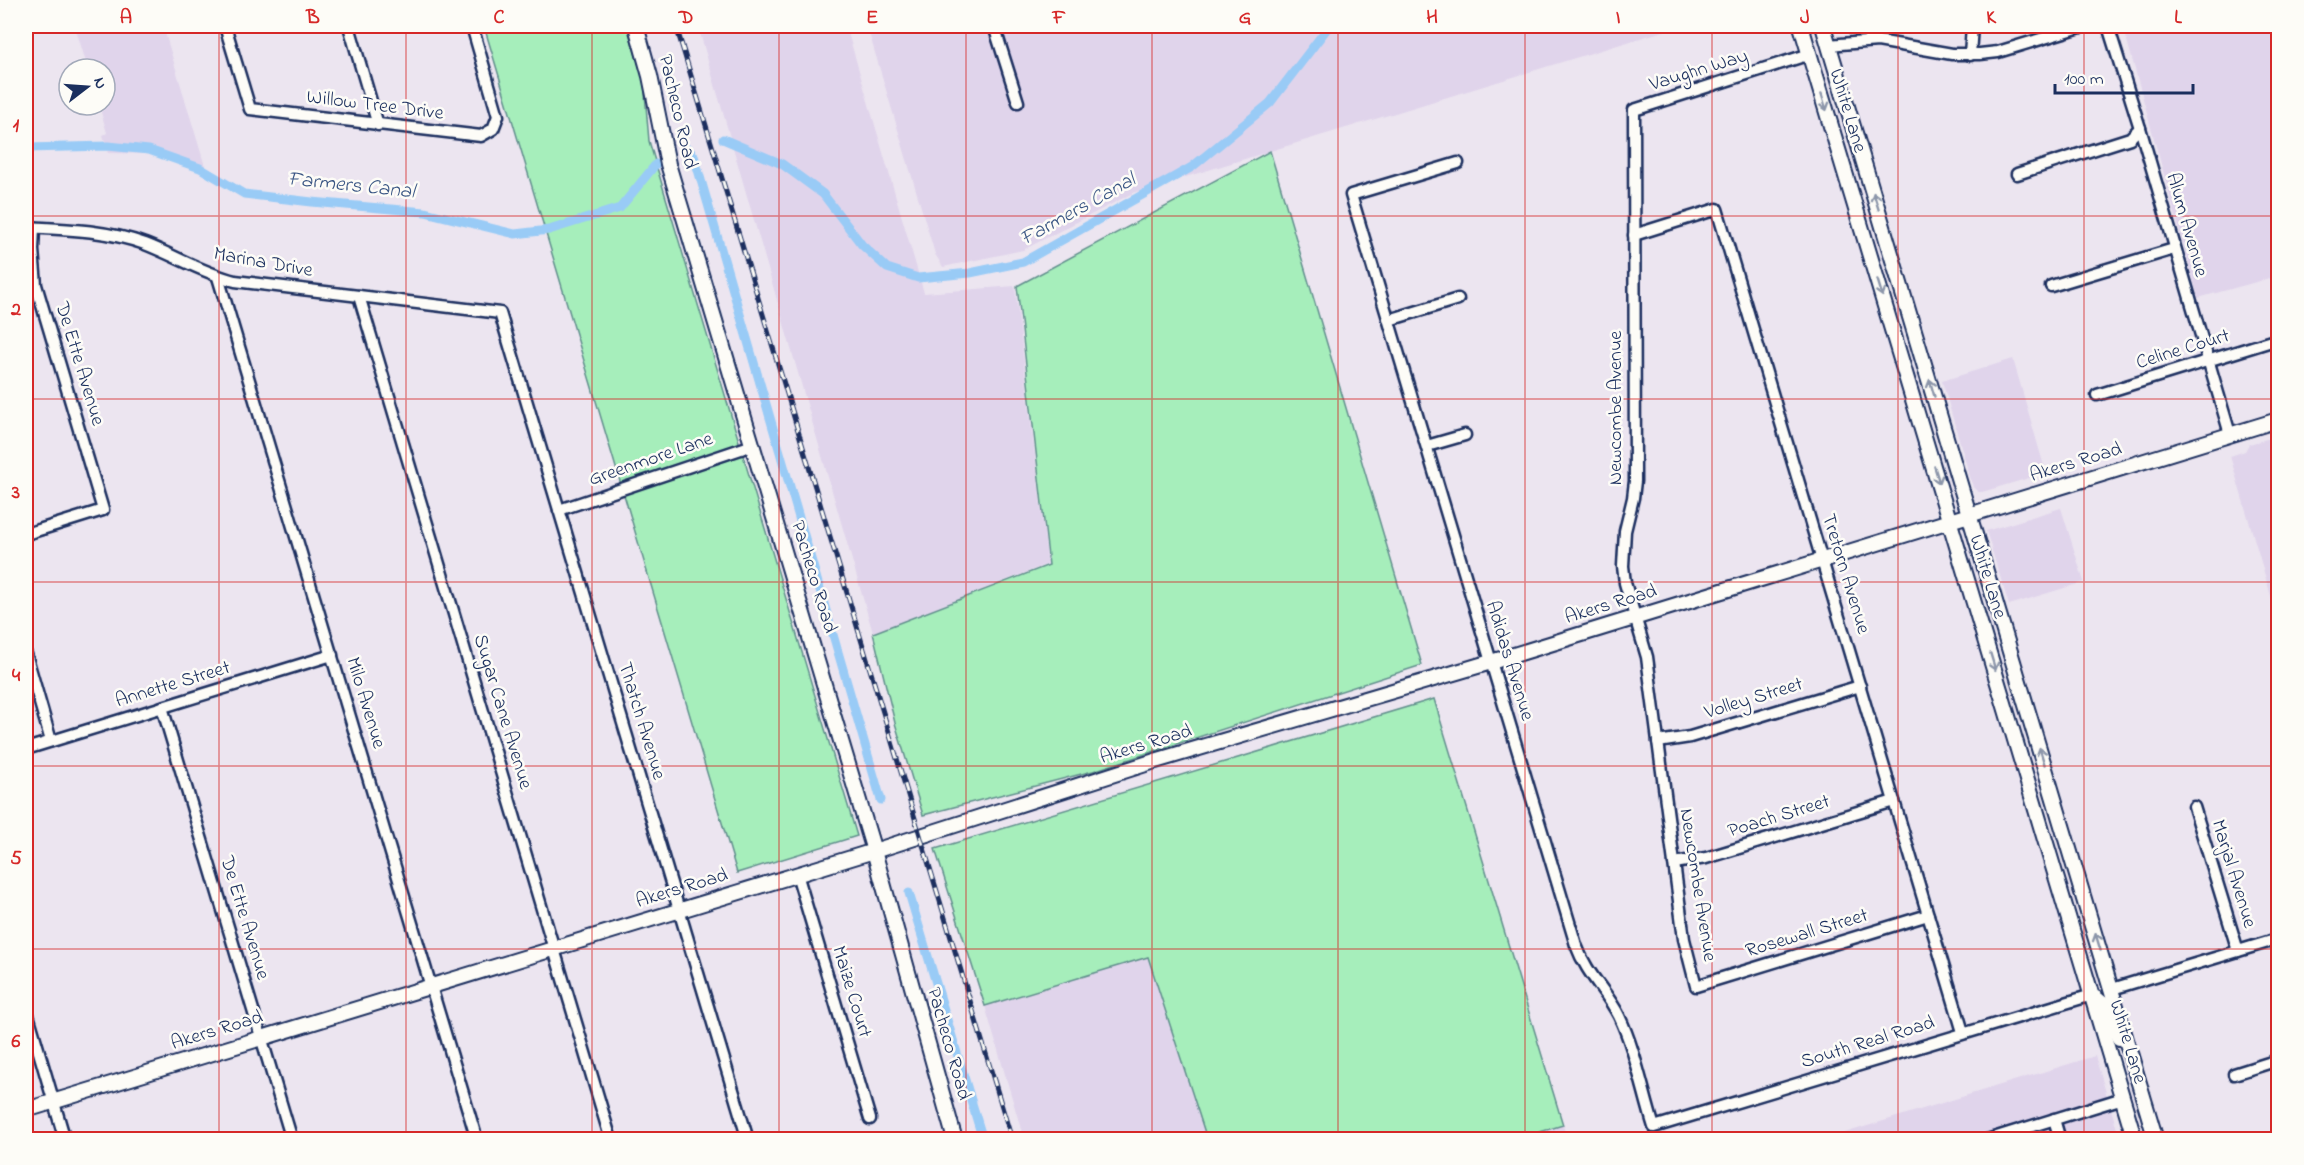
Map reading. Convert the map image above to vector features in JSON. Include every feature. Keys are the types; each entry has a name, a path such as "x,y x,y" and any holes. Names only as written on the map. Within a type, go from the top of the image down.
{"street":[{"name":"Willow Tree Drive","path":"225,26 250,109 481,136 493,129 498,116 472,26"},
{"path":"349,26 378,125"},
{"name":"Pacheco Road","path":"636,26 650,76 668,164 874,851 955,1140"},
{"path":"994,26 1018,102"},
{"name":"White Lane","path":"1801,26 2135,1140"},
{"path":"1810,26 1818,42 1828,45 1878,41 1970,55 1998,52 2084,26"},
{"name":"White Lane","path":"1823,26 2156,1140"},
{"path":"1970,55 1972,26"},
{"name":"Alum Avenue","path":"2108,26 2230,434"},
{"path":"1810,54 1824,67 1854,128"},
{"name":"Vaughn Way","path":"1634,110 1810,54"},
{"name":"Newcombe Avenue","path":"1634,110 1635,481 1622,557 1625,583 1647,657 1684,939 1696,986"},
{"path":"2017,174 2130,138 2140,128"},
{"name":"Adidas Avenue","path":"1458,163 1351,195 1576,945 1591,977 1609,1000 1625,1029 1654,1127"},
{"name":"Tretorn Avenue","path":"1634,235 1717,209 1963,1032"},
{"name":"Marina Drive","path":"30,227 81,230 124,238 165,252 198,269 235,281 500,313"},
{"name":"De Ette Avenue","path":"26,534 103,510 36,285 30,227"},
{"path":"2051,286 2174,249"},
{"name":"Milo Avenue","path":"218,276 477,1140"},
{"name":"Sugar Cane Avenue","path":"359,296 611,1140"},
{"path":"1389,320 1458,299"},
{"name":"Thatch Avenue","path":"500,313 747,1140"},
{"name":"Celine Court","path":"2097,395 2278,339"},
{"name":"Akers Road","path":"26,1110 874,851 1155,761 1636,618 2278,420"},
{"path":"1427,446 1465,435"},
{"name":"Greenmore Lane","path":"559,510 753,445"},
{"path":"26,654 51,741"},
{"name":"Annette Street","path":"26,749 332,656"},
{"name":"Volley Street","path":"1658,742 1690,737 1860,686"},
{"name":"De Ette Avenue","path":"162,707 292,1140"},
{"name":"Poach Street","path":"1674,863 1706,858 1894,801"},
{"name":"Marjal Avenue","path":"2194,807 2238,951"},
{"name":"Maize Court","path":"797,874 870,1119"},
{"path":"2067,910 2097,978 2112,988 2278,939"},
{"name":"Rosewall Street","path":"1696,986 1928,915"},
{"path":"2092,995 2103,1004 2139,1083"},
{"name":"South Real Road","path":"1654,1127 2092,995"},
{"path":"26,1008 65,1140"},
{"path":"2234,1074 2278,1060"},
{"path":"1987,1140 2123,1098 2134,1108 2150,1140"},
{"path":"2054,1119 2060,1140"}],"shaded area":[{"path":"75,26 163,26 207,173 156,154 108,153 103,135 107,133 102,117 117,117 117,57 84,57"},
{"path":"698,26 846,26 924,293 1015,286 1048,564 873,633"},
{"path":"867,26 1680,26 1133,193 1023,250 943,267 935,254"},
{"path":"2123,26 2278,26 2278,276 2198,298"},
{"path":"2013,359 2046,473 1978,492 1973,487 1942,381"},
{"path":"2278,436 2278,620 2230,456 2245,451 2249,444"},
{"path":"2061,508 2084,582 2009,605 1986,531"},
{"path":"1148,957 1207,1139 1024,1139 985,1006"},
{"path":"2095,1056 2120,1139 1822,1140"},
{"path":"1563,1125 1567,1139 1514,1140"}],"green space":[{"path":"484,26 627,26 644,82 649,141 857,836 737,873"},
{"path":"1270,151 1422,665 1093,771 923,815 895,723 873,633 1049,565 1017,286"},
{"path":"1434,699 1563,1125 1514,1140 1207,1139 1148,957 985,1006 935,849"}],"waterway":[{"name":"Farmers Canal","path":"723,139 782,164 823,194 862,245 887,268 918,278 970,273 1023,262 1192,167 1270,103 1329,26"},
{"name":"Farmers Canal","path":"26,148 108,146 149,150 200,168 244,194 425,212 515,234 549,230 620,208 656,164"},
{"path":"687,148 694,156 881,800"},
{"path":"909,893 983,1140"}],"railway":[{"path":"676,26 1012,1140"}]}
